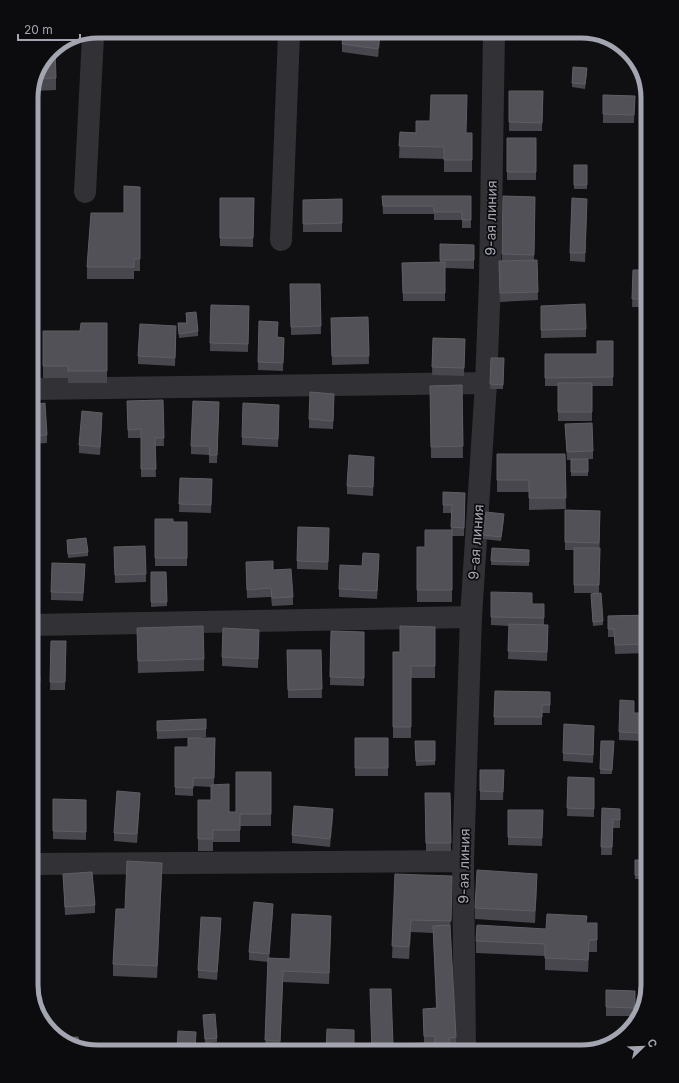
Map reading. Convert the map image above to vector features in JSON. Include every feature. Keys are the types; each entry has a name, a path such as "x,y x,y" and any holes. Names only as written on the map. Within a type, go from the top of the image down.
{"street":[{"path":"281,240 289,38"},
{"name":"9-ая линия","path":"465,1045 463,860 471,617 486,383 490,282 494,38"},
{"path":"85,192 92,39"},
{"path":"38,389 486,383"},
{"path":"38,625 471,617"},
{"path":"38,864 463,860"}],"building":[{"path":"343,38 379,38 378,49 342,44"},
{"path":"55,57 56,78 42,79 50,62"},
{"path":"573,67 587,68 585,84 572,83"},
{"path":"509,91 543,91 542,123 509,122"},
{"path":"431,95 467,95 466,133 472,133 472,160 444,160 444,147 399,146 400,132 416,133 416,121 430,121"},
{"path":"603,95 635,96 634,115 603,114"},
{"path":"507,138 536,138 536,172 507,172"},
{"path":"574,165 587,165 587,185 574,185"},
{"path":"124,186 140,187 140,259 134,259 134,267 87,267 91,213 124,213"},
{"path":"382,196 471,196 471,220 462,220 462,212 434,212 434,206 383,206"},
{"path":"503,196 535,197 534,255 502,254"},
{"path":"220,198 254,198 253,238 220,238"},
{"path":"572,198 587,199 585,253 570,253"},
{"path":"342,199 342,223 303,224 303,200"},
{"path":"440,244 474,245 474,260 440,260"},
{"path":"537,260 538,292 500,293 499,261"},
{"path":"445,262 445,293 403,293 402,263"},
{"path":"633,270 641,270 641,299 632,299"},
{"path":"290,284 320,284 321,326 291,327"},
{"path":"585,304 586,329 541,330 541,306"},
{"path":"211,305 249,306 248,344 210,343"},
{"path":"196,312 198,331 179,334 178,323 187,323 186,313"},
{"path":"368,317 369,356 332,356 331,318"},
{"path":"259,321 278,322 277,337 284,338 283,363 258,362"},
{"path":"81,323 107,323 107,371 68,371 68,366 43,366 43,331 80,331"},
{"path":"140,324 176,326 175,358 138,356"},
{"path":"433,338 465,339 464,368 432,367"},
{"path":"597,341 613,341 613,377 545,378 545,354 597,354"},
{"path":"491,358 504,358 503,385 490,384"},
{"path":"558,383 592,383 592,412 558,412"},
{"path":"462,385 463,446 431,447 430,386"},
{"path":"310,392 334,394 333,421 309,419"},
{"path":"163,400 164,438 155,438 156,469 141,469 141,429 128,430 127,401"},
{"path":"193,401 219,402 217,455 209,455 210,446 191,446"},
{"path":"45,403 47,435 38,436 38,404"},
{"path":"243,403 279,405 278,439 242,437"},
{"path":"82,411 102,413 100,447 79,445"},
{"path":"592,423 593,451 567,452 565,424"},
{"path":"497,454 565,454 566,498 529,498 529,480 497,480"},
{"path":"349,455 374,457 373,487 347,486"},
{"path":"571,459 588,459 588,472 571,472"},
{"path":"180,478 212,479 211,505 179,504"},
{"path":"443,492 465,493 464,528 451,527 452,505 443,505"},
{"path":"565,510 600,511 599,543 565,542"},
{"path":"486,512 504,514 501,537 483,535"},
{"path":"155,519 173,519 173,522 187,522 187,558 155,558"},
{"path":"298,527 329,528 328,562 297,561"},
{"path":"425,530 452,530 452,590 417,590 417,547 425,547"},
{"path":"86,538 88,552 68,554 67,540"},
{"path":"145,546 146,574 115,575 114,547"},
{"path":"492,548 529,550 529,562 491,561"},
{"path":"574,548 600,548 599,585 574,585"},
{"path":"363,553 379,554 377,591 339,589 340,565 362,566"},
{"path":"273,561 273,570 291,569 293,597 272,598 271,588 247,590 246,562"},
{"path":"52,563 85,564 83,593 51,592"},
{"path":"151,572 166,572 167,602 151,602"},
{"path":"491,592 532,593 532,604 544,604 544,618 491,617"},
{"path":"601,593 603,621 593,622 591,594"},
{"path":"641,615 641,644 615,645 614,629 608,629 608,616"},
{"path":"509,624 548,625 547,652 508,651"},
{"path":"203,626 204,659 138,661 137,628"},
{"path":"400,626 435,627 435,666 411,666 411,727 393,727 393,652 400,652"},
{"path":"223,628 259,630 258,659 222,657"},
{"path":"331,631 364,632 364,678 330,677"},
{"path":"51,641 66,641 65,682 50,682"},
{"path":"287,650 321,650 322,689 288,690"},
{"path":"38,655 40,681 38,681"},
{"path":"495,691 550,692 550,705 542,705 542,717 494,717"},
{"path":"620,700 634,701 634,713 641,713 641,733 619,732"},
{"path":"206,719 206,729 157,731 157,721"},
{"path":"564,724 594,726 593,755 563,753"},
{"path":"188,738 215,738 214,778 193,778 193,788 175,787 175,747 188,747"},
{"path":"355,738 388,738 388,768 355,768"},
{"path":"415,741 435,741 435,761 416,761"},
{"path":"601,741 614,741 612,770 600,769"},
{"path":"480,770 504,770 503,792 480,791"},
{"path":"236,772 271,772 271,814 240,814 240,830 213,830 213,839 198,839 198,800 211,800 211,785 229,784 229,812 236,812"},
{"path":"568,777 594,778 594,809 567,808"},
{"path":"117,791 140,793 137,834 114,833"},
{"path":"425,793 450,793 451,843 426,843"},
{"path":"53,799 86,800 86,832 53,831"},
{"path":"294,806 333,809 330,839 292,835"},
{"path":"602,808 620,809 620,820 613,819 612,847 601,847"},
{"path":"508,810 543,810 542,838 508,837"},
{"path":"635,860 641,860 641,875 635,875"},
{"path":"127,861 162,863 157,966 113,964 116,909 125,909"},
{"path":"477,870 537,874 535,911 475,908"},
{"path":"92,872 95,905 65,907 63,874"},
{"path":"395,874 452,876 451,921 411,920 409,947 392,946"},
{"path":"254,902 273,904 269,954 249,952"},
{"path":"292,914 331,916 329,973 283,971 280,1041 265,1040 268,958 290,959"},
{"path":"547,914 587,916 586,923 597,923 597,940 589,940 588,960 545,958 545,944 476,941 477,925 546,929"},
{"path":"201,917 221,918 217,972 198,970"},
{"path":"450,925 456,1037 449,1038 450,1045 435,1045 435,1036 424,1036 423,1009 437,1008 433,926"},
{"path":"370,989 391,989 393,1044 428,1043 428,1045 372,1045"},
{"path":"606,990 635,991 635,1008 606,1007"},
{"path":"215,1014 217,1038 205,1039 203,1015"},
{"path":"327,1029 354,1030 354,1045 326,1045"},
{"path":"178,1031 196,1032 195,1045 177,1045"},
{"path":"69,1037 78,1037 78,1042 72,1039"}]}
